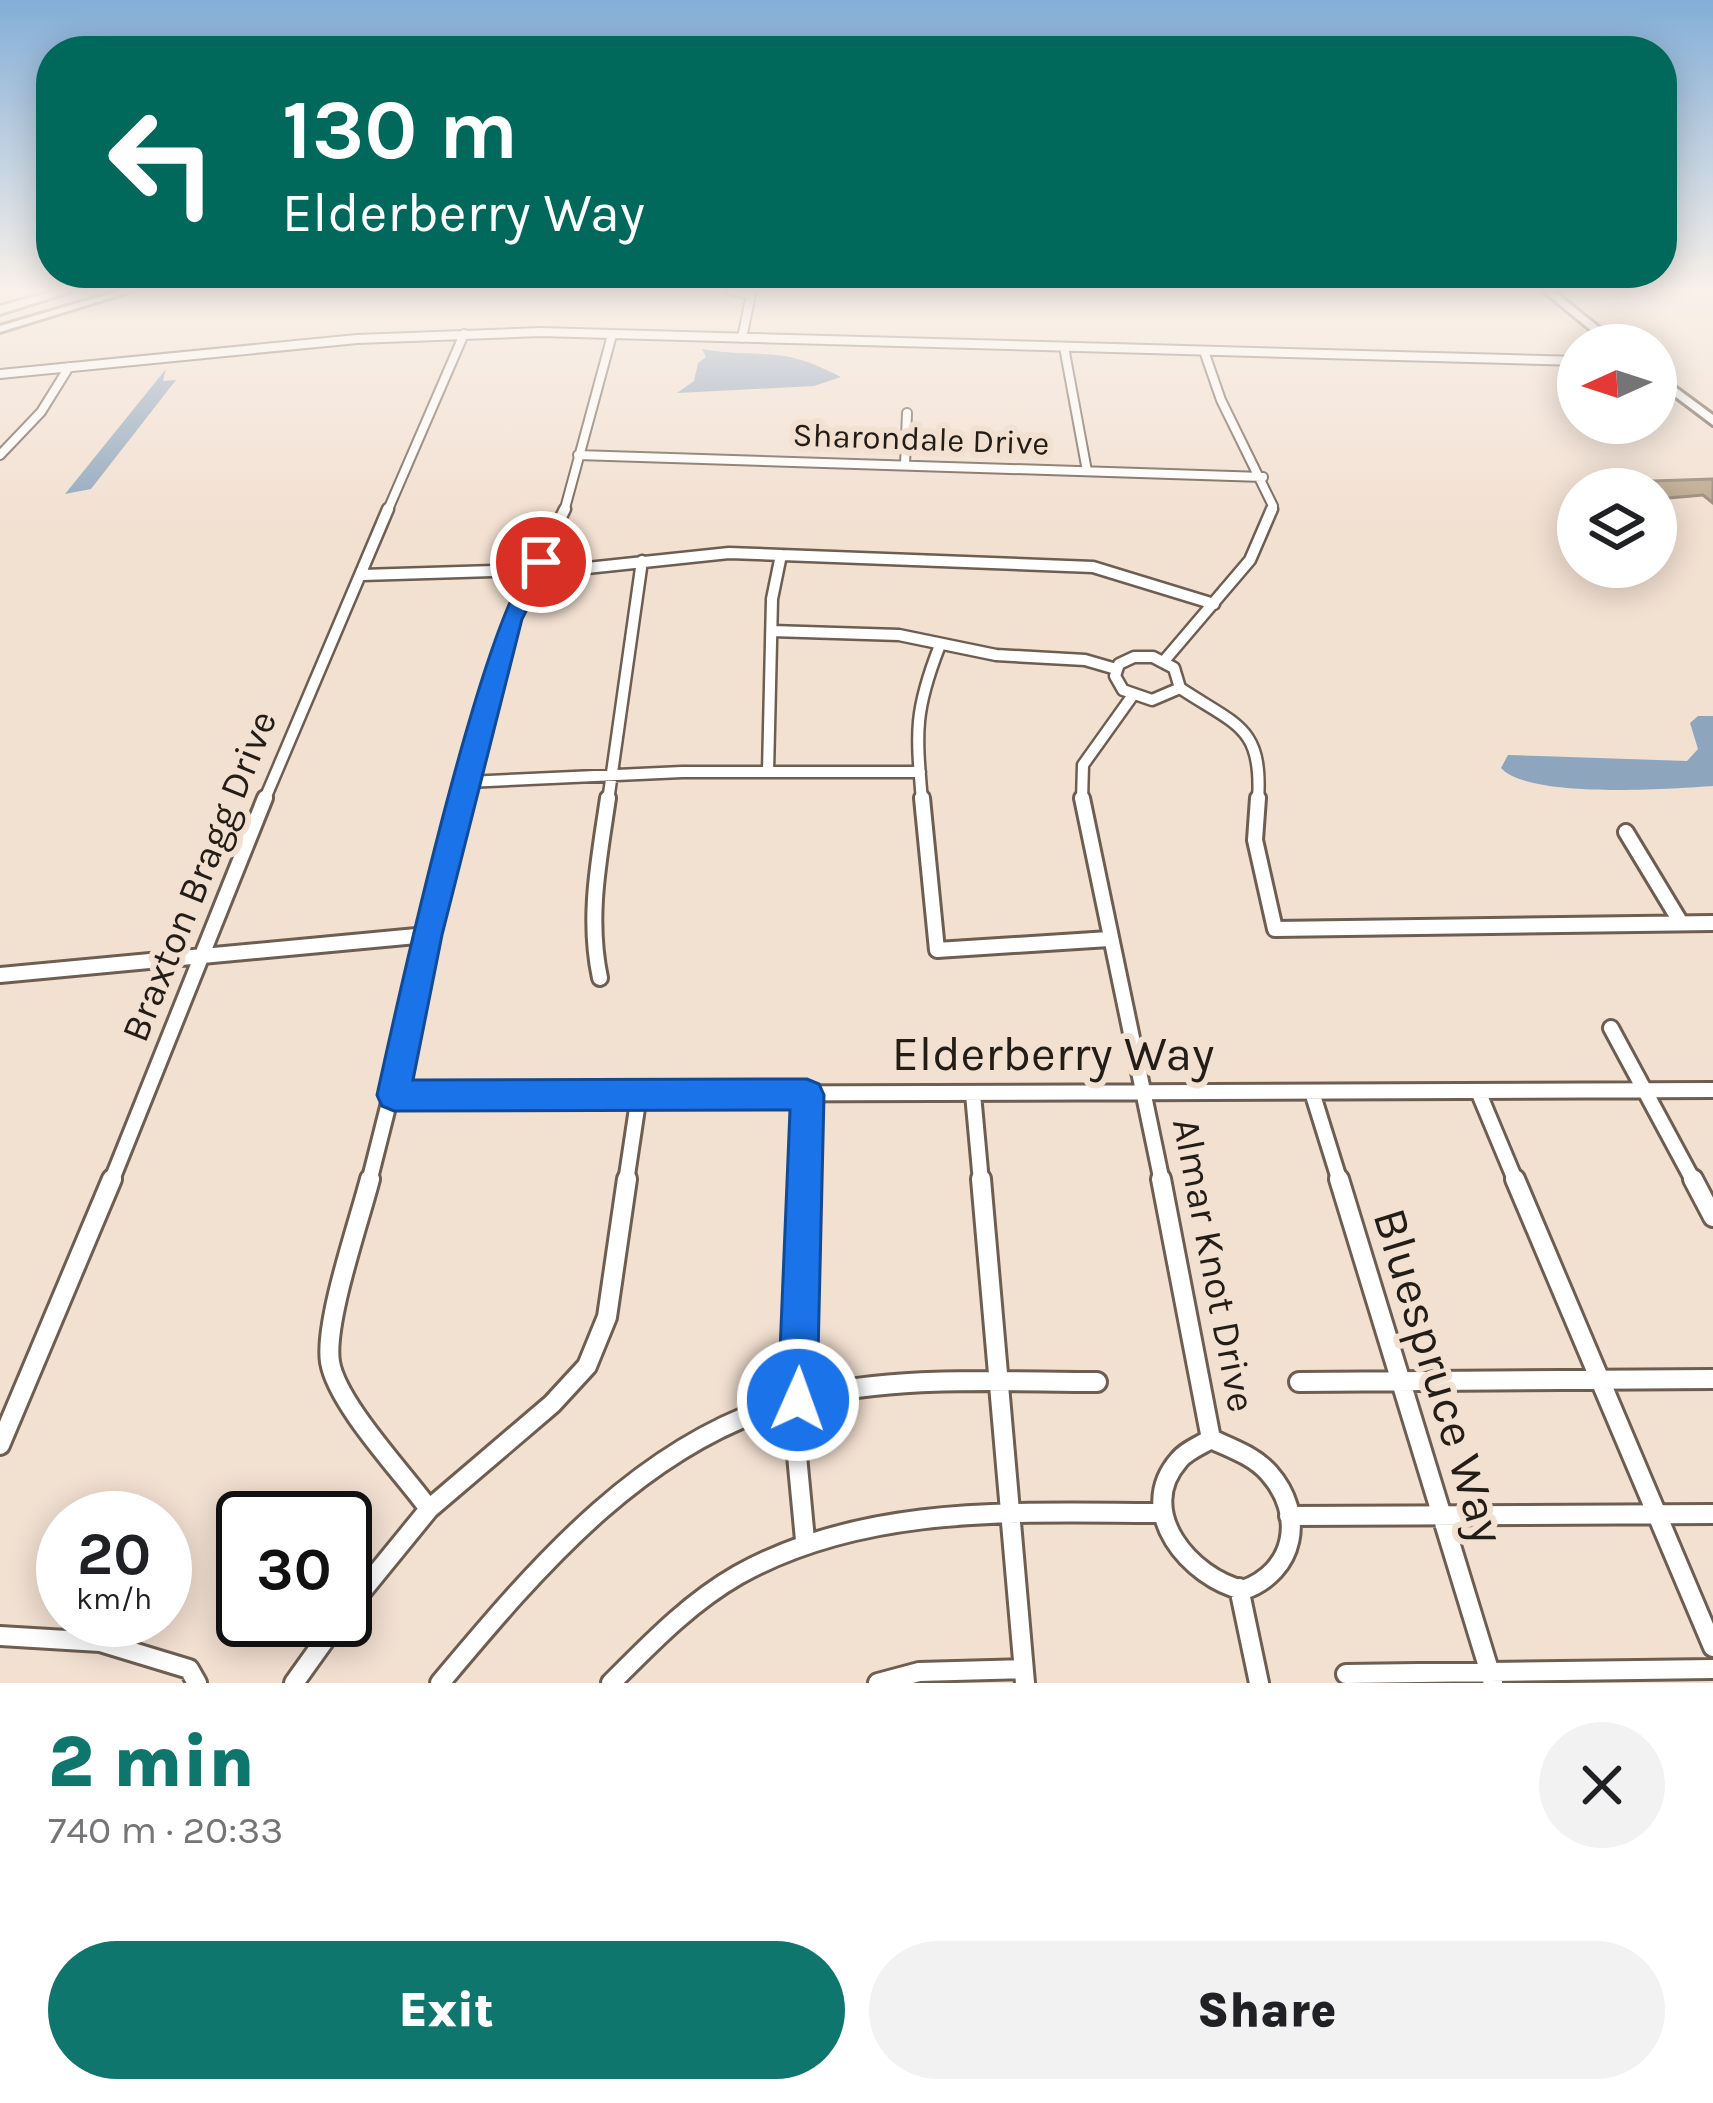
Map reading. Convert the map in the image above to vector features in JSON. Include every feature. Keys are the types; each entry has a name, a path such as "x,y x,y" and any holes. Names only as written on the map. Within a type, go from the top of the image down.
{"main road":[{"path":"1677,393 1713,421"}],"street":[{"path":"0,374 44,370"},
{"path":"0,455 41,412 67,370"},
{"name":"Braxton Bragg Drive","path":"0,1445 285,746 449,370"},
{"path":"429,1509 345,1395 330,1362 334,1320 413,1021 427,935 511,619 561,524 602,370"},
{"path":"1068,370 1087,471"},
{"path":"1164,661 1214,604 1268,527 1273,506 1263,477 1246,455 1211,370"},
{"path":"904,466 907,413"},
{"name":"Sharondale Drive","path":"578,455 1263,477"},
{"path":"362,575 536,570 700,554 781,555 1093,567 1214,604"},
{"path":"767,772 772,631 781,555"},
{"path":"600,978 590,937 642,561"},
{"path":"772,631 885,634 996,656 1062,658 1116,669 1134,656 1164,661 1179,675 1180,688"},
{"path":"940,645 916,714 938,950 1109,939"},
{"path":"1116,669 1117,682 1132,695 1163,699 1180,688"},
{"path":"1180,688 1246,732 1261,758 1255,840 1275,928 1713,923"},
{"name":"Almar Knot Drive","path":"1132,695 1083,765 1080,786 1211,1439"},
{"path":"467,782 920,772"},
{"path":"1626,832 1682,923"},
{"path":"0,975 427,935"},
{"path":"1610,1028 1713,1217"},
{"name":"Elderberry Way","path":"394,1095 1713,1090"},
{"path":"1478,1091 1713,1647"},
{"name":"Bluespruce Way","path":"1312,1092 1491,1676"},
{"path":"878,1683 919,1672 1024,1676 973,1094"},
{"path":"372,1579 429,1509 552,1404 587,1366 608,1317 639,1095"},
{"path":"805,1540 798,1400 807,1095"},
{"path":"1300,1382 1713,1379"},
{"path":"440,1683 568,1539 650,1472 742,1419 798,1400 867,1387 1097,1382"},
{"path":"1211,1439 1248,1455 1274,1479 1289,1516 1288,1546 1278,1572 1263,1585 1239,1588 1215,1583 1190,1565 1172,1541 1163,1514 1164,1486 1175,1460 1211,1439"},
{"path":"611,1683 647,1642 719,1586 805,1540 900,1517 1163,1514"},
{"path":"1289,1516 1713,1514"},
{"path":"1239,1588 1259,1683"},
{"path":"0,1636 100,1642 189,1670 197,1683"},
{"path":"294,1683 320,1647"},
{"path":"1346,1674 1713,1670"}],"water":[{"path":"166,370 163,381 176,380 91,489 65,494"},
{"path":"697,370 826,370 841,377 814,386 677,393 694,381"},
{"path":"1698,716 1713,716 1713,786 1569,788 1516,778 1501,768 1508,755 1687,761 1698,749 1690,723"}],"building":[{"path":"1713,479 1713,503 1703,495 1677,497 1677,480"}],"route":[{"path":"541,562 511,619 427,935 413,1021 394,1095 807,1095 798,1400"}]}
